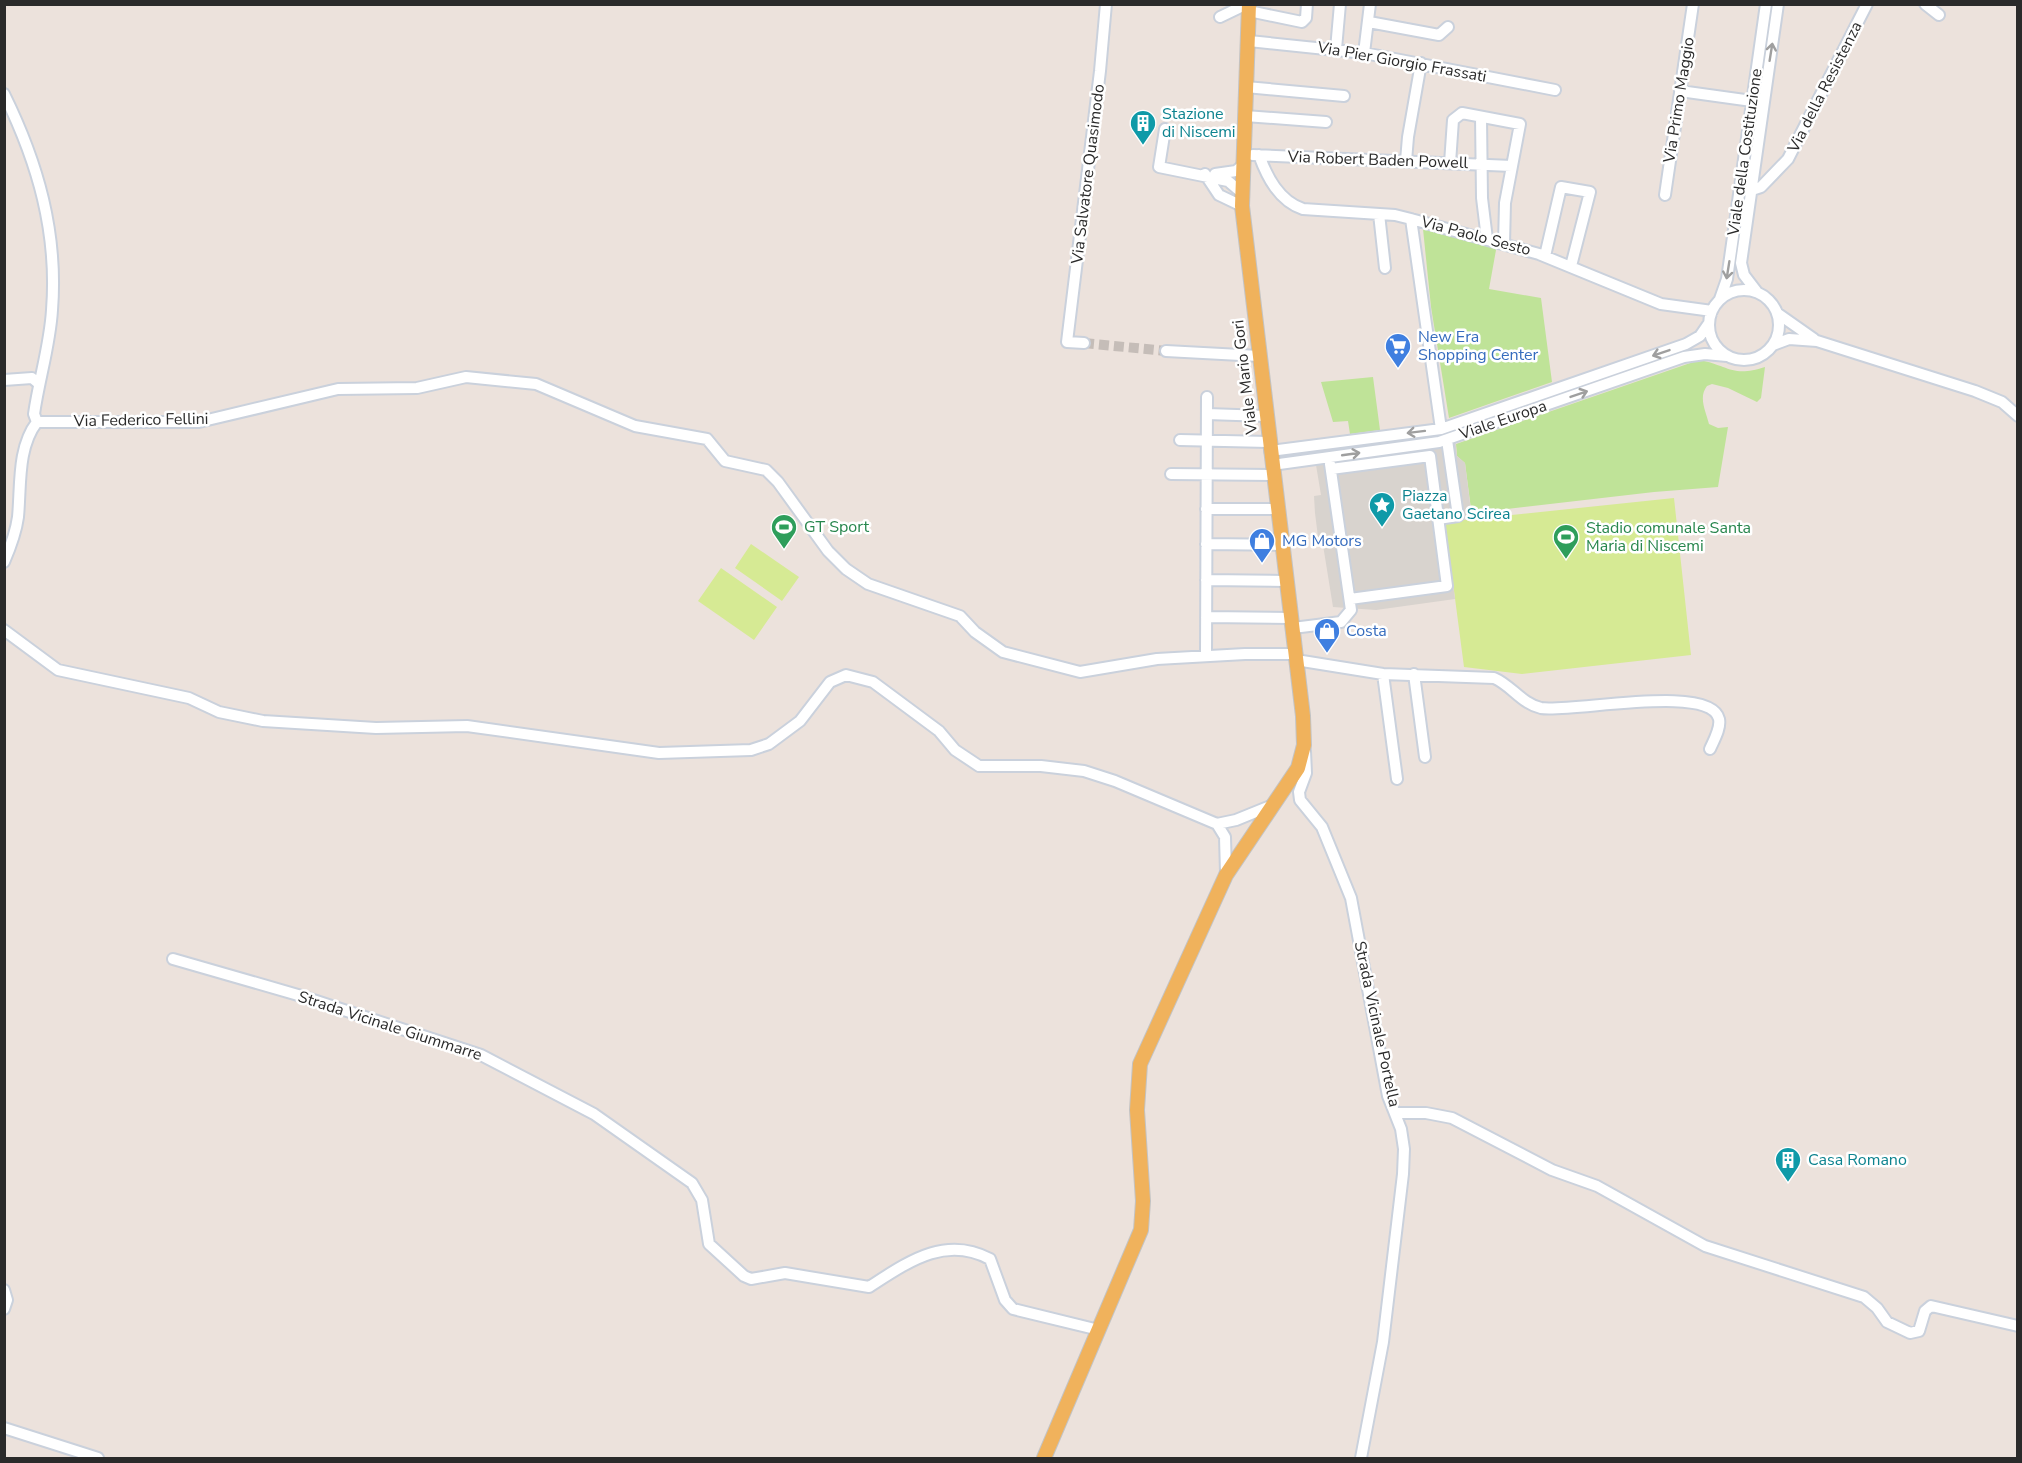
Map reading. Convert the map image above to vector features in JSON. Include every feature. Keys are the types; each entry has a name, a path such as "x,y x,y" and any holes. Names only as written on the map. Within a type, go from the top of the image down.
{"main road":[{"name":"Viale Mario Gori","path":"1248,7 1249,41 1241,193 1258,356 1296,657 1304,745"},
{"path":"1044,1458 1142,1230 1143,1201 1137,1110 1140,1064 1226,875 1298,768 1304,745"}],"street":[{"name":"Via Salvatore Quasimodo","path":"1084,343 1067,342 1106,4"},
{"path":"1220,17 1248,7 1302,22 1306,18 1307,4"},
{"path":"1336,49 1340,4"},
{"path":"1364,53 1370,4"},
{"name":"Via Primo Maggio","path":"1665,195 1693,4"},
{"name":"Viale della Costituzione","path":"1720,299 1727,279 1766,4"},
{"name":"Viale della Costituzione","path":"1757,292 1744,275 1741,263 1778,4"},
{"name":"Via della Resistenza","path":"1752,190 1761,187 1788,159 1867,4"},
{"path":"1925,4 1939,15"},
{"path":"1369,22 1439,35 1448,27"},
{"name":"Via Pier Giorgio Frassati","path":"1249,41 1364,53 1555,90"},
{"path":"1407,161 1408,137 1421,63"},
{"path":"1246,87 1344,96"},
{"path":"1680,91 1752,101"},
{"path":"4,94 25,136 45,202 53,252 52,310 38,383 34,414 37,422 28,438 19,481 16,528 4,562"},
{"path":"1450,163 1453,120 1462,113 1520,124 1503,222 1504,244"},
{"path":"1245,116 1326,122"},
{"path":"1481,117 1482,198 1487,239"},
{"path":"1165,129 1159,167 1205,174 1227,174 1244,159"},
{"name":"Via Robert Baden Powell","path":"1244,159 1259,155 1512,166"},
{"name":"Via Paolo Sesto","path":"1259,155 1265,174 1291,205 1303,209 1379,214 1411,219 1545,256 1661,304 1712,311"},
{"path":"1205,174 1225,200 1241,193"},
{"path":"1205,174 1241,193"},
{"path":"1545,256 1561,187 1590,192 1571,266"},
{"path":"1215,188 1241,193"},
{"path":"1379,214 1385,268"},
{"path":"1411,219 1441,429"},
{"path":"1817,341 1777,312 1766,297 1757,292 1733,291 1720,299 1712,311 1709,323 1714,342 1727,356 1747,360 1789,339 1817,341 1975,391 2002,402 2018,416"},
{"path":"1773,345 1779,326 1777,312"},
{"name":"Viale Europa","path":"1271,458 1441,429 1686,344 1700,336 1709,323"},
{"path":"1166,351 1258,356"},
{"name":"Viale Europa","path":"1271,458 1329,457 1447,440 1684,357 1705,354 1727,356"},
{"name":"Via Federico Fellini","path":"37,422 199,422 338,389 417,388 466,377 521,381 536,384 635,426 707,439 725,461 766,470 778,482 828,551 846,569 868,584 960,616 975,632 1003,652 1080,672 1157,659 1206,655 1296,657 1383,674 1494,678 1503,682 1532,705 1557,709 1650,700 1702,703 1719,716 1719,726 1710,749"},
{"path":"4,380 32,378 38,383"},
{"path":"1206,655 1207,397"},
{"path":"1207,414 1266,416"},
{"path":"1180,440 1207,441 1271,458"},
{"path":"1438,519 1458,516 1447,440"},
{"path":"1331,469 1430,456 1447,586 1350,599"},
{"path":"1206,617 1292,623 1341,622 1351,610 1329,457"},
{"path":"1171,474 1207,475 1271,458"},
{"path":"1206,509 1278,509"},
{"path":"1206,544 1282,545"},
{"path":"1206,580 1287,581"},
{"path":"4,630 58,670 189,698 219,712 263,721 376,728 467,726 659,753 751,750 769,744 800,721 830,682 846,675 873,682 939,731 955,750 979,766 1041,766 1084,771 1115,781 1217,824 1236,820 1273,805"},
{"path":"1383,674 1397,779"},
{"path":"1414,674 1425,757"},
{"name":"Strada Vicinale Portella","path":"1304,745 1306,773 1300,800 1322,826 1351,898 1388,1096 1404,1149 1383,1342 1361,1458"},
{"path":"1217,824 1225,837 1226,875"},
{"name":"Strada Vicinale Giummarre","path":"173,959 298,995 482,1055 594,1114 692,1183 702,1200 709,1244 751,1279 785,1273 869,1287 916,1257 940,1251 974,1250 990,1258 1005,1300 1013,1309 1099,1330"},
{"path":"1395,1113 1425,1113 1459,1121 1552,1170 1597,1186 1705,1246 1863,1297 1877,1308 1887,1322 1910,1333 1919,1330 1925,1311 1931,1306 2018,1326"},
{"path":"4,1290 7,1300 4,1309"},
{"path":"4,1428 98,1458"}],"green space":[{"path":"1423,229 1492,246 1496,250 1489,289 1541,298 1552,382 1449,418 1431,307"},
{"path":"1699,360 1737,371 1765,367 1761,398 1757,402 1728,388 1712,384 1704,390 1704,405 1709,424 1718,428 1728,427 1718,487 1481,512 1471,509 1465,463 1457,456 1456,444"},
{"path":"1373,377 1380,430 1350,434 1348,421 1333,422 1321,382"},
{"name":"Stadio comunale Santa Maria di Niscemi","path":"1674,498 1691,655 1522,674 1464,667 1445,522"},
{"path":"751,544 799,577 782,601 735,568"},
{"path":"721,568 777,607 754,640 698,601"}],"shaded area":[{"name":"Piazza Gaetano Scirea","path":"1455,437 1457,456 1465,463 1472,519 1445,522 1455,599 1376,610 1333,607 1323,545 1319,545 1315,513 1314,496 1321,495 1315,459"}],"tunnel":[{"path":"1084,343 1166,351"}],"place":[{"name":"Stazione di Niscemi","path":"1143,146"},
{"name":"New Era Shopping Center","path":"1398,369"},
{"name":"Piazza Gaetano Scirea","path":"1382,528"},
{"name":"GT Sport","path":"784,550"},
{"name":"Stadio comunale Santa Maria di Niscemi","path":"1566,560"},
{"name":"MG Motors","path":"1262,564"},
{"name":"Costa","path":"1327,654"},
{"name":"Casa Romano","path":"1788,1183"}]}
